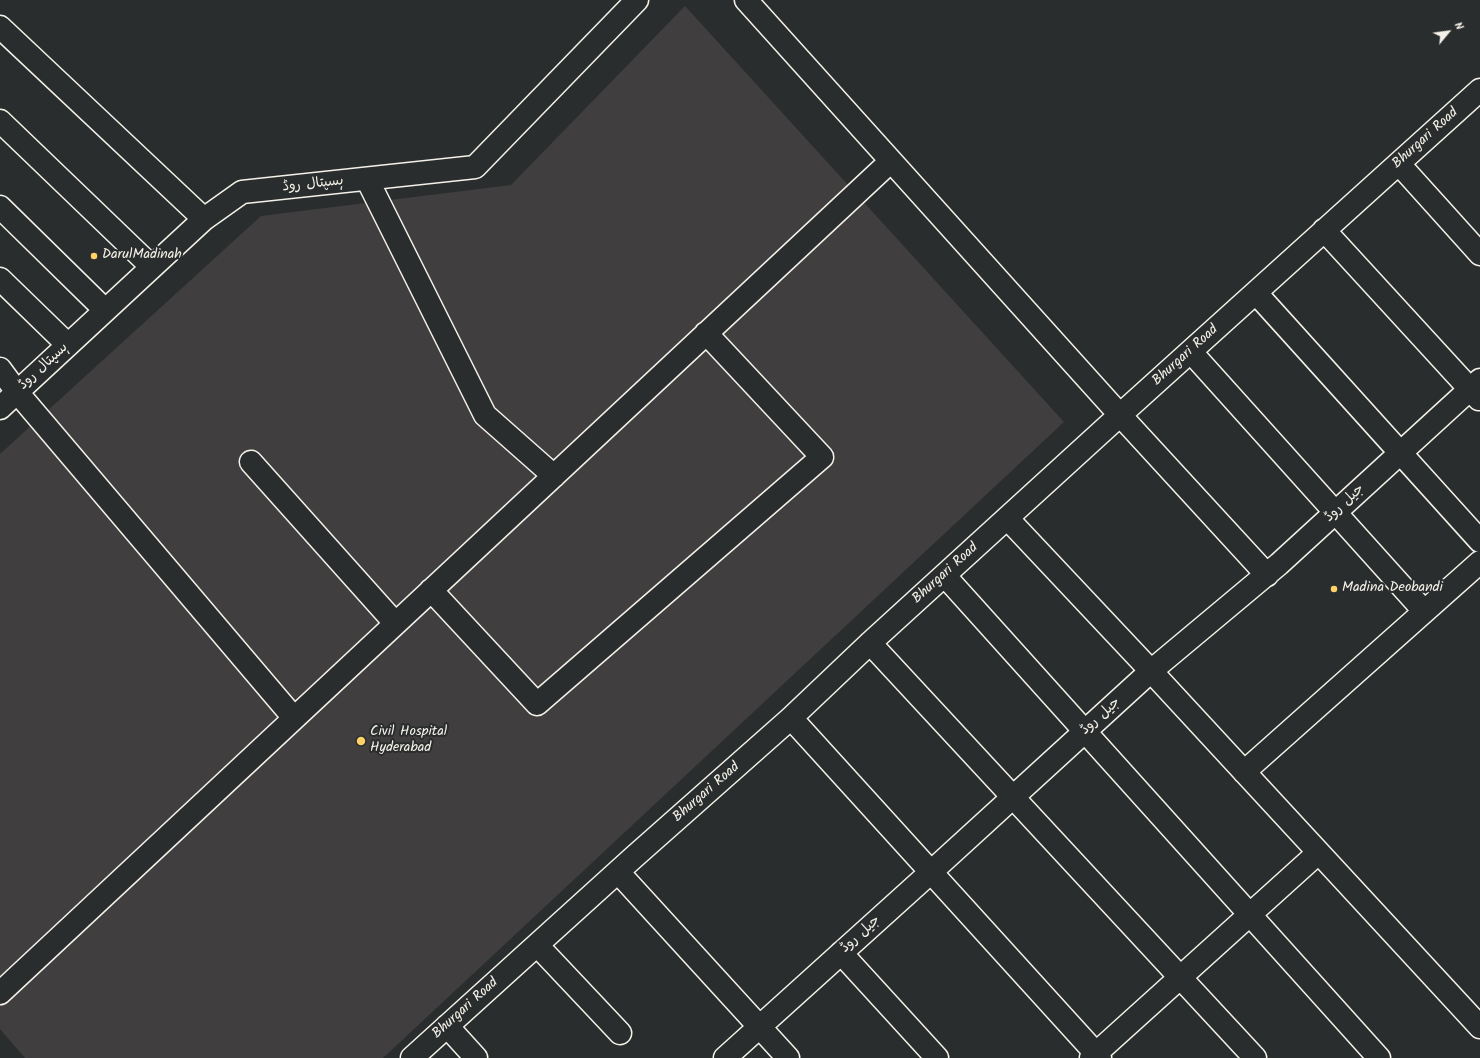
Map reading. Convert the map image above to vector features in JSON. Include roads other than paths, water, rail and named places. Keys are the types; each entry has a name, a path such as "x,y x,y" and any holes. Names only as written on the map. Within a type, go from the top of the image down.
{"street":[{"name":"ہسپتال روڈ","path":"0,408 204,219 242,192 475,167 637,0"},
{"path":"746,0 1120,415 1267,575"},
{"path":"0,27 204,219"},
{"name":"Bhurgari Road","path":"412,1058 791,718 1007,518 1324,230 1398,164 1476,101"},
{"path":"0,121 152,267"},
{"path":"0,993 891,160"},
{"path":"1398,164 1480,254"},
{"path":"367,179 485,415 554,476"},
{"path":"0,206 105,310"},
{"path":"1324,230 1477,390"},
{"path":"0,279 68,345"},
{"path":"1256,293 1480,541"},
{"path":"431,590 537,704 822,457 706,333"},
{"path":"1191,352 1424,611"},
{"path":"0,369 17,392 294,718"},
{"name":"جیل روڈ","path":"725,1058 932,872 1151,671 1267,575 1400,453 1477,390"},
{"path":"251,462 395,624"},
{"path":"1007,518 1480,1026"},
{"path":"1244,772 1480,562"},
{"path":"945,576 1379,1058"},
{"path":"870,644 1255,1058"},
{"path":"791,718 932,872 1096,1056 1180,977 1318,852"},
{"path":"618,872 788,1058"},
{"path":"537,945 620,1033"},
{"path":"841,953 937,1058"},
{"path":"447,1026 476,1058"}],"place":[{"name":"DarulMadinah","path":"94,256"},
{"name":"Madina Deobandi","path":"1334,589"},
{"name":"Civil Hospital Hyderabad","path":"361,741"}]}
